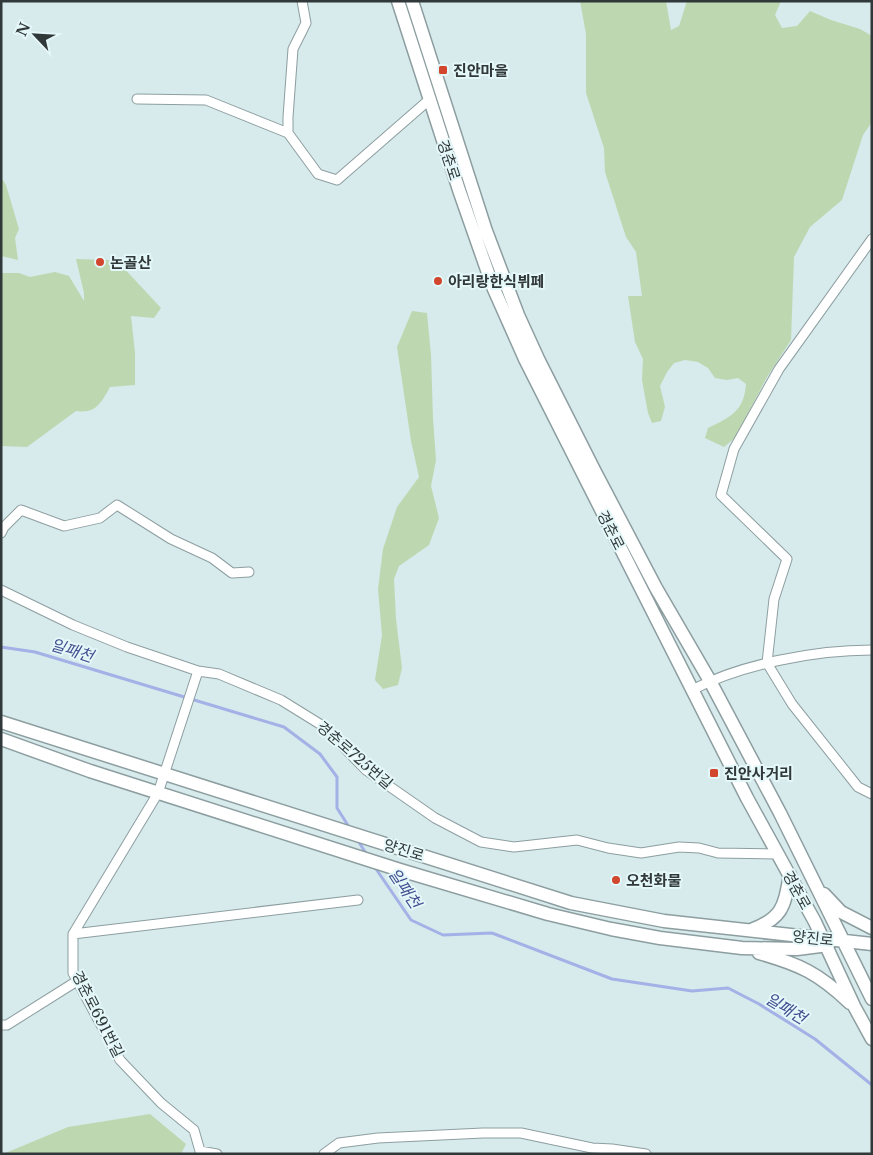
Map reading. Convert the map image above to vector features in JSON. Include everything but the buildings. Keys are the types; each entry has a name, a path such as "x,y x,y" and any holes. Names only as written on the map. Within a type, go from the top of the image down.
{"main road":[{"name":"경춘로","path":"398,1 459,190 493,287 521,350 747,798 825,942 854,1006 872,1039"},
{"name":"경춘로","path":"412,1 465,169 518,315 539,361 656,588 710,680 815,884 870,996"},
{"name":"양진로","path":"1,722 571,903 664,921 825,942 872,944"},
{"name":"양진로","path":"1,739 90,771 400,870 548,914 611,930 742,948 797,949 825,942"},
{"path":"748,931 768,923 779,914 786,897 790,876"},
{"path":"815,884 841,912 872,928"},
{"path":"742,948 790,962 814,973 854,1006"},
{"path":"870,996 872,980"}],"street":[{"path":"288,133 293,49 306,23 302,1"},
{"path":"137,99 206,100 288,133 318,174 337,180 430,100"},
{"path":"872,239 779,369 734,449 721,494 788,559 774,599 767,663 792,704 858,787 872,794"},
{"path":"1,533 4,527 21,510 64,526 100,518 117,505 171,539 212,558 232,573 250,572"},
{"name":"경춘로725번길","path":"1,590 73,625 127,647 197,674 219,674 290,705 323,726 366,770 434,818 481,842 514,848 578,840 608,848 641,853 679,847 699,848 718,853 778,854"},
{"path":"692,690 710,680 767,663 844,650 872,650"},
{"name":"경춘로691번길","path":"197,674 158,793 73,934 72,973 120,1060 162,1103 194,1130 200,1152 217,1154"},
{"path":"73,934 358,900"},
{"path":"1,1025 7,1025 77,981"},
{"path":"324,1154 339,1143 378,1138 520,1133 592,1148 646,1154"}],"green space":[{"path":"580,1 666,1 671,30 679,26 687,1 781,1 775,15 782,28 797,26 810,11 860,29 872,36 872,122 863,135 842,200 810,227 794,257 791,340 767,377 735,438 724,447 705,438 708,428 730,416 739,407 745,393 746,384 738,378 727,380 715,378 708,368 698,362 685,360 674,363 660,386 665,407 661,421 652,423 648,413 642,380 643,359 635,342 628,296 642,296 636,252 626,237 605,172 604,148 586,93 586,34"},
{"path":"1,177 6,185 19,229 15,238 18,260 1,256"},
{"path":"76,259 108,260 121,265 161,308 154,318 131,316 135,353 135,385 110,387 104,398 93,409 76,411 27,447 1,446 1,273 19,273 30,277 55,272 69,276 84,301"},
{"path":"412,311 427,313 436,460 431,486 439,518 429,545 399,566 394,579 396,619 402,668 398,685 383,689 375,680 382,635 378,589 383,549 397,507 419,477 411,441 397,347"},
{"path":"150,1114 186,1144 181,1154 3,1154 68,1127"}],"waterway":[{"name":"일패천","path":"1,647 35,652 284,727 320,754 337,777 337,808 349,827"},
{"name":"일패천","path":"357,839 367,855"},
{"name":"일패천","path":"374,866 411,920 443,935 492,933 612,979 692,991 728,988 759,1004 815,1039 872,1085"}],"place":[{"name":"진안마을","path":"443,70"},
{"name":"논골산","path":"100,262"},
{"name":"아리랑한식뷔페","path":"438,281"},
{"name":"진안사거리","path":"714,773"},
{"name":"오천화물","path":"616,880"}]}
